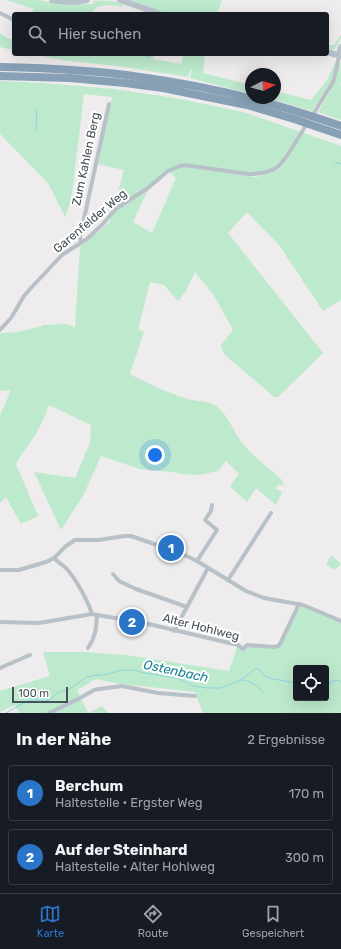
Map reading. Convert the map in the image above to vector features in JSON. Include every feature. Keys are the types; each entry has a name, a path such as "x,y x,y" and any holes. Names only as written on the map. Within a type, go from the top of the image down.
{"highway":[{"path":"0,68 80,70 139,76 203,87 308,114 341,126"},
{"path":"0,76 70,78 163,88 247,105 341,135"}],"main road":[{"path":"52,0 75,2 88,0"},
{"path":"120,0 155,12"},
{"path":"329,52 340,55 341,47"}],"street":[{"path":"0,13 12,19"},
{"name":"Garenfelder Weg","path":"0,330 11,318 24,296 62,255 86,239 103,224 117,208 148,188 168,171 180,166 185,166 256,174 277,168 299,138 333,82 340,55"},
{"name":"Zum Kahlen Berg","path":"81,242 80,237 108,104"},
{"path":"197,561 217,530 205,520 211,511 212,505"},
{"path":"228,580 271,513"},
{"path":"0,570 19,570 54,558 66,546 75,540 98,540 125,536 138,538 197,561 246,590 264,598 303,605 341,621"},
{"path":"54,558 66,568 73,577 95,615 96,628 93,640 88,648"},
{"path":"174,631 208,568"},
{"path":"113,574 119,581 136,589 187,607"},
{"name":"Alter Hohlweg","path":"0,622 39,622 95,615 140,622 238,645 243,649 246,645 278,646 299,604"},
{"path":"0,668 30,655"},
{"path":"50,713 94,690 122,686 158,693 195,696"}],"green space":[{"path":"6,0 38,0 68,5 93,4 94,2 92,1 101,0 124,4 122,7 105,5 92,12 32,12 34,9"},
{"path":"129,0 222,0 218,12 161,12"},
{"path":"0,33 9,39 12,39 12,50 0,47"},
{"path":"341,35 335,49 329,50 329,45 334,45"},
{"path":"41,56 154,56 153,59 181,64 183,56 205,56 203,73 245,84 245,92 190,78 192,70 190,70 188,77 124,67 62,60"},
{"path":"337,61 331,82 312,111 281,102 281,92 311,100 327,80"},
{"path":"341,62 341,120 318,112 330,92"},
{"path":"0,81 114,89 175,98 243,112 341,146 341,300 323,311 279,245 247,212 228,233 323,353 278,397 274,397 225,355 221,345 233,330 213,294 195,272 186,291 178,301 164,285 150,282 138,329 144,332 130,374 175,395 191,400 209,402 215,405 226,417 244,445 283,482 284,486 279,484 275,488 282,492 276,505 256,488 247,502 230,486 239,474 226,461 218,471 198,475 140,469 101,456 84,494 61,530 34,472 75,478 90,443 91,425 49,405 34,437 16,464 38,516 21,524 6,497 0,503 0,416 11,390 0,391 0,333 18,332 42,325 66,324 75,327 80,247 109,223 124,170 98,164 112,97 84,94 71,201 65,217 48,183 0,134","holes":["281,161 284,163 279,169 255,177 183,167 188,164 256,173 271,169","167,170 176,178 152,233 133,222 150,185"]},
{"path":"331,555 341,564 334,570 326,564"},
{"path":"299,604 341,621 341,713 203,713 195,692 114,683 96,679 77,690 88,713 19,713 15,705 0,712 0,691 50,676 43,652 83,652 126,655 229,671 238,645 243,649 247,645 278,646"},
{"path":"102,706 108,713 88,713"}],"waterway":[{"path":"36,130 37,110"},
{"path":"335,162 341,164"},
{"name":"Ostenbach","path":"6,713 29,700 49,700 59,692 68,690 87,677 122,670 134,670 177,678 193,686 207,688 220,688 236,682 255,669 261,671 268,678 293,682"},
{"path":"241,680 250,682 263,692"},
{"name":"Ostenbach","path":"329,683 337,680 341,682"}],"place":[{"name":"Berchum","path":"171,548"},
{"name":"Auf der Steinhard","path":"132,622"}]}
